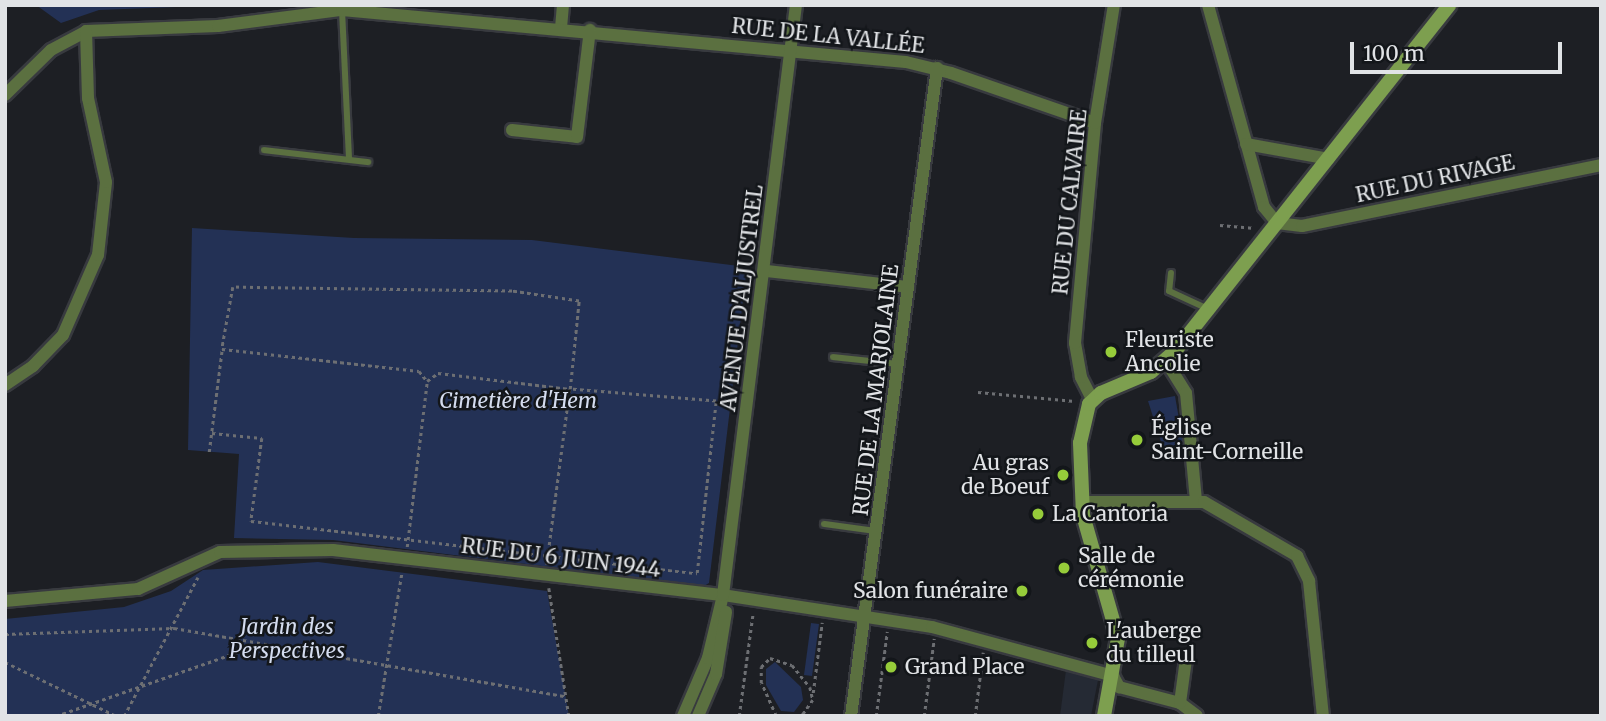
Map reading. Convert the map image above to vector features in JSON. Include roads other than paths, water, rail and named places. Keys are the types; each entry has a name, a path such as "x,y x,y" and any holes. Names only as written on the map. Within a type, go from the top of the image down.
{"main road":[{"path":"1104,716 1118,638 1089,544 1082,502 1080,443 1090,403 1166,361 1210,310 1449,5"}],"street":[{"path":"561,28 563,5"},
{"name":"AVENUE D'ALJUSTREL","path":"683,716 708,658 723,594 766,271 796,5"},
{"name":"RUE DU CALVAIRE","path":"1090,403 1080,377 1075,343 1096,123 1114,5"},
{"path":"1208,5 1264,207 1277,223"},
{"name":"RUE DE LA VALLÉE","path":"5,95 51,50 86,31 218,26 342,10 590,30 937,68 1096,123"},
{"path":"512,130 577,137 590,30"},
{"path":"5,385 33,366 63,335 98,255 106,182 88,98 86,31"},
{"name":"RUE DE LA MARJOLAINE","path":"851,716 937,68"},
{"path":"1246,144 1329,159"},
{"name":"RUE DU RIVAGE","path":"1277,223 1302,226 1601,165"},
{"path":"766,271 908,287"},
{"path":"1166,361 1186,393 1196,500"},
{"path":"1082,502 1196,500 1288,549 1304,567 1323,716"},
{"name":"RUE DU 6 JUIN 1944","path":"5,601 138,589 208,555 236,550 315,550 723,594 936,628 1113,676 1119,687 1180,703"},
{"name":"AVENUE D'ALJUSTREL","path":"698,716 720,659 726,621 723,594"},
{"path":"1186,659 1180,703 1197,716"}],"lane":[{"path":"342,10 349,159"},
{"path":"264,150 368,162"},
{"path":"1171,273 1169,292 1210,310"},
{"path":"833,357 898,364"},
{"path":"824,524 877,531"}],"place":[{"name":"Fleuriste Ancolie","path":"1111,352"},
{"name":"Église Saint-Corneille","path":"1137,440"},
{"name":"Au gras de Boeuf","path":"1063,475"},
{"name":"La Cantoria","path":"1038,514"},
{"name":"Salle de cérémonie","path":"1064,568"},
{"name":"Salon funéraire","path":"1022,591"},
{"name":"L'auberge du tilleul","path":"1092,643"},
{"name":"Grand Place","path":"891,667"}],"park label":[{"name":"Cimetière d'Hem","path":"518,401"},
{"name":"Jardin des Perspectives","path":"287,639"}]}
